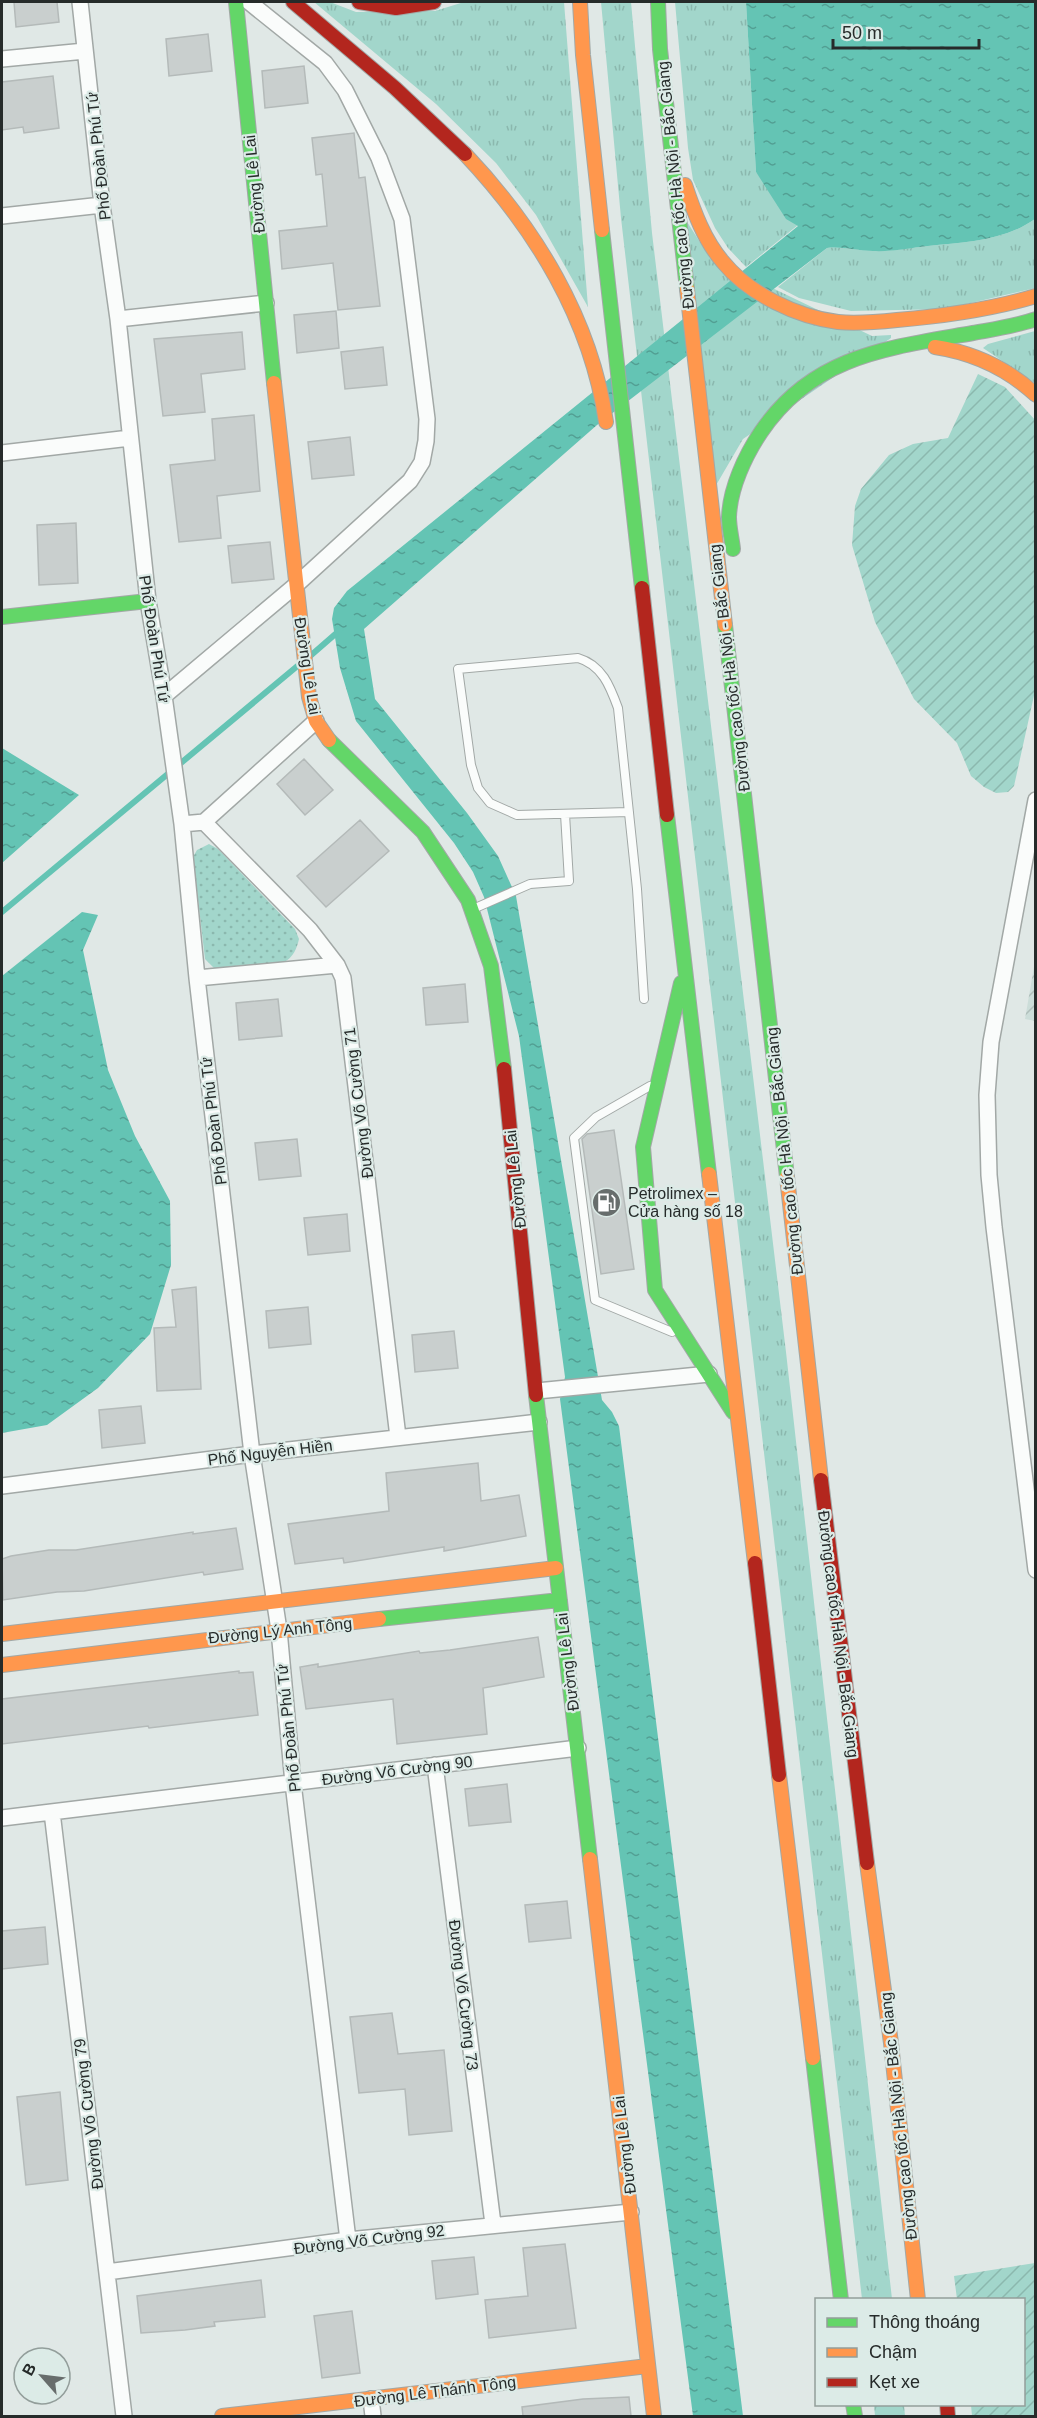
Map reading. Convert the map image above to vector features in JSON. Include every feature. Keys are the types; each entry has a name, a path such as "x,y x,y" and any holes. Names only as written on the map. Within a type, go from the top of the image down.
{"main road":[{"name":"Đường Lê Lai","path":"236,2 309,697 316,721 330,741 423,832 450,871 474,909 491,966 505,1078 537,1391 538,1422 578,1748 654,2416"},
{"path":"293,2 453,141 503,195 544,253 580,330 602,393 608,439"},
{"path":"359,2 396,8 434,2"},
{"path":"580,2 584,67 666,807 841,2298"},
{"name":"Đường cao tốc Hà Nội - Bắc Giang","path":"657,2 711,514 839,1644 891,2043 918,2298"},
{"path":"670,2 685,184 712,248 726,266 742,280 794,309 838,322 924,318 989,309 1035,296"},
{"path":"734,562 729,517 734,494 749,451 760,431 788,396 826,369 850,359 879,350 1010,327 1035,319"},
{"path":"913,345 960,351 977,356 1013,375 1035,396"},
{"path":"2,617 148,601"},
{"path":"642,720 666,807"},
{"path":"771,1033 777,953"},
{"path":"685,967 656,1082 643,1147 655,1290 737,1418"},
{"name":"Đường Lý Anh Tông","path":"2,1665 68,1641 274,1601 556,1568"},
{"name":"Đường Lý Anh Tông","path":"2,1634 68,1641 279,1630 560,1600"},
{"path":"891,2043 911,2142 930,2277"},
{"name":"Đường Lê Thánh Tông","path":"222,2416 648,2366"}],"street":[{"name":"Phố Đoàn Phú Tứ","path":"80,2 102,205 118,319 148,601 182,824 197,978 252,1454 279,1630 293,1783 348,2240"},
{"path":"164,696 296,585 402,489 418,471 425,448 427,420 402,219 379,159 345,90 325,63 249,2"},
{"path":"2,59 85,51"},
{"path":"2,216 102,205"},
{"path":"118,319 266,303"},
{"path":"2,453 130,438"},
{"path":"182,824 204,822 316,721"},
{"path":"1035,800 991,1042 987,1095 989,1175 994,1227 1035,1570"},
{"name":"Đường Võ Cường 71","path":"204,822 310,930 337,966 343,978 398,1437"},
{"path":"197,978 337,966"},
{"path":"537,1391 709,1374"},
{"name":"Phố Nguyễn Hiền","path":"2,1486 252,1454 538,1422"},
{"name":"Đường Võ Cường 90","path":"2,1818 578,1748"},
{"name":"Đường Võ Cường 73","path":"435,1766 493,2224"},
{"name":"Đường Võ Cường 79","path":"52,1812 124,2416"},
{"name":"Đường Võ Cường 92","path":"107,2272 348,2240 631,2212"},
{"path":"371,2399 373,2416"}],"lane":[{"path":"629,812 517,815 490,803 478,788 471,765 458,669 578,658 591,662 611,687 618,708 629,812 637,889 644,999"},
{"path":"474,909 530,884 569,881 565,814"},
{"path":"656,1082 596,1117 574,1138 595,1300 686,1339"}],"shaded area":[{"path":"1035,961 1036,1021 1025,1019"}],"green space":[{"path":"314,2 330,2 356,12 435,11 464,2 564,2 588,307 536,215 496,163 436,104"},
{"path":"601,2 631,2 652,233 786,1352 892,2298 862,2298 621,218"},
{"path":"675,2 746,2 756,172 798,225 746,267 728,248 715,228 693,180"},
{"path":"684,217 710,258 872,336 891,335 891,338 743,439 715,487"},
{"path":"1035,219 1035,288 945,309 851,311 799,298 778,287 827,248 880,251 970,242 1010,232"},
{"path":"1035,331 1035,383 983,348 988,344"},
{"path":"978,374 1005,387 1036,421 1035,691 1014,786 1008,792 996,793 971,776 957,743 914,699 875,622 852,545 855,506 861,489 889,455 913,444 948,438"},
{"path":"209,844 218,849 295,929 299,939 290,958 279,964 216,970 205,959 193,857 197,850"},
{"path":"1035,2263 1035,2416 972,2416 971,2406 1025,2406 1025,2298 957,2298 954,2276"},
{"path":"874,2406 904,2406 905,2416 875,2416"}],"water":[{"path":"746,2 1035,2 1035,219 1010,232 970,242 887,251 827,248 597,425 364,629 375,699 467,813 498,856 516,896 602,1400 612,1412 619,1426 743,2416 693,2416 560,1399 565,1377 519,1036 484,897 473,872 454,843 356,721 340,668 332,619 334,608 347,591 798,226 786,219 756,172"},
{"path":"2,748 79,795 2,863"},
{"path":"82,912 98,915 83,950 108,1070 135,1136 170,1201 171,1265 150,1334 98,1388 47,1425 2,1433 2,976"}],"building":[{"path":"14,2 57,2 59,22 16,27"},
{"path":"208,34 212,71 169,76 166,39"},
{"path":"304,66 308,103 265,108 262,71"},
{"path":"53,76 59,128 24,133 23,127 2,130 2,82"},
{"path":"354,133 359,178 365,177 380,306 338,310 333,263 282,269 279,231 327,226 322,174 316,175 312,138"},
{"path":"336,311 339,348 297,353 294,315"},
{"path":"242,332 245,369 201,374 205,412 163,416 154,339"},
{"path":"383,347 387,385 345,389 341,352"},
{"path":"254,415 260,491 217,496 221,538 179,542 170,465 215,460 212,419"},
{"path":"350,437 354,475 312,479 308,442"},
{"path":"76,523 78,583 39,585 37,525"},
{"path":"270,542 274,579 232,583 228,546"},
{"path":"304,759 333,790 305,815 277,784"},
{"path":"360,820 389,851 326,907 297,876"},
{"path":"465,984 468,1022 426,1025 423,988"},
{"path":"278,999 282,1036 239,1040 236,1003"},
{"name":"Petrolimex – Cửa hàng số 18","path":"614,1130 634,1269 601,1274 582,1139 587,1134"},
{"path":"297,1139 301,1176 259,1180 255,1143"},
{"path":"347,1214 350,1251 308,1255 304,1218"},
{"path":"196,1287 201,1389 157,1391 154,1328 176,1327 172,1290"},
{"path":"308,1307 311,1344 269,1348 266,1311"},
{"path":"454,1331 458,1368 415,1372 412,1335"},
{"path":"141,1406 145,1443 102,1448 99,1410"},
{"path":"478,1463 481,1501 519,1495 526,1536 444,1551 444,1547 344,1563 343,1558 295,1564 288,1524 389,1511 386,1473"},
{"path":"236,1528 243,1569 204,1575 203,1572 84,1591 57,1592 3,1600 2,1559 11,1556 49,1550 76,1550 193,1532 193,1534"},
{"path":"538,1637 544,1677 483,1688 487,1734 397,1744 393,1699 306,1709 300,1667 318,1664 318,1667 419,1651 420,1653 450,1650"},
{"path":"239,1671 239,1673 253,1672 258,1715 2,1744 2,1699"},
{"path":"507,1784 511,1822 469,1826 465,1789"},
{"path":"567,1901 571,1938 529,1942 525,1905"},
{"path":"45,1927 48,1964 2,1969 2,1931"},
{"path":"392,2013 398,2054 444,2050 452,2131 409,2135 405,2089 359,2093 350,2017"},
{"path":"60,2092 68,2180 26,2185 17,2097"},
{"path":"565,2244 576,2328 489,2338 485,2300 528,2296 523,2248"},
{"path":"474,2257 478,2294 436,2299 432,2261"},
{"path":"261,2280 265,2317 214,2322 215,2326 185,2330 141,2333 137,2296"},
{"path":"352,2311 360,2373 322,2378 314,2316"},
{"path":"629,2397 631,2416 523,2416 522,2407 583,2399"}],"waterway":[{"path":"309,657 340,630"},
{"path":"2,912 301,663"}],"traffic: fast":[{"path":"236,2 274,383"},
{"path":"658,2 660,49 687,289"},
{"path":"602,230 642,588"},
{"path":"733,549 729,517 732,495 739,473 761,432 782,406 804,386 855,359 882,351 1021,324 1036,319"},
{"path":"2,617 148,601"},
{"path":"725,625 787,1177"},
{"path":"329,740 423,832 468,900 491,966 504,1069"},
{"path":"667,815 709,1174"},
{"path":"681,983 643,1147 655,1290 733,1412"},
{"path":"536,1395 590,1859"},
{"path":"379,1619 560,1600"},
{"path":"813,2058 841,2298"},
{"path":"853,2406 855,2416"}],"traffic: slow":[{"path":"580,2 583,55 602,230"},
{"path":"465,154 514,213 556,277 587,347 599,384 606,422"},
{"path":"685,185 705,235 716,253 734,274 760,294 806,315 838,322 860,323 967,312 1036,296"},
{"path":"687,289 725,625"},
{"path":"935,347 964,353 990,363 1014,377 1036,395"},
{"path":"274,383 309,697 316,721 329,740"},
{"path":"709,1174 755,1563"},
{"path":"787,1177 821,1480"},
{"path":"2,1634 556,1568"},
{"path":"2,1665 379,1619"},
{"path":"779,1775 813,2058"},
{"path":"590,1859 654,2416"},
{"path":"867,1863 891,2043 918,2298"},
{"path":"222,2416 648,2366"}],"traffic: jam":[{"path":"293,2 395,88 465,154"},
{"path":"359,2 396,8 434,2"},
{"path":"642,588 667,815"},
{"path":"504,1069 536,1395"},
{"path":"821,1480 867,1863"},
{"path":"755,1563 779,1775"},
{"path":"947,2406 948,2416"}],"place":[{"name":"Petrolimex – Cửa hàng số 18","path":"607,1202"}]}
